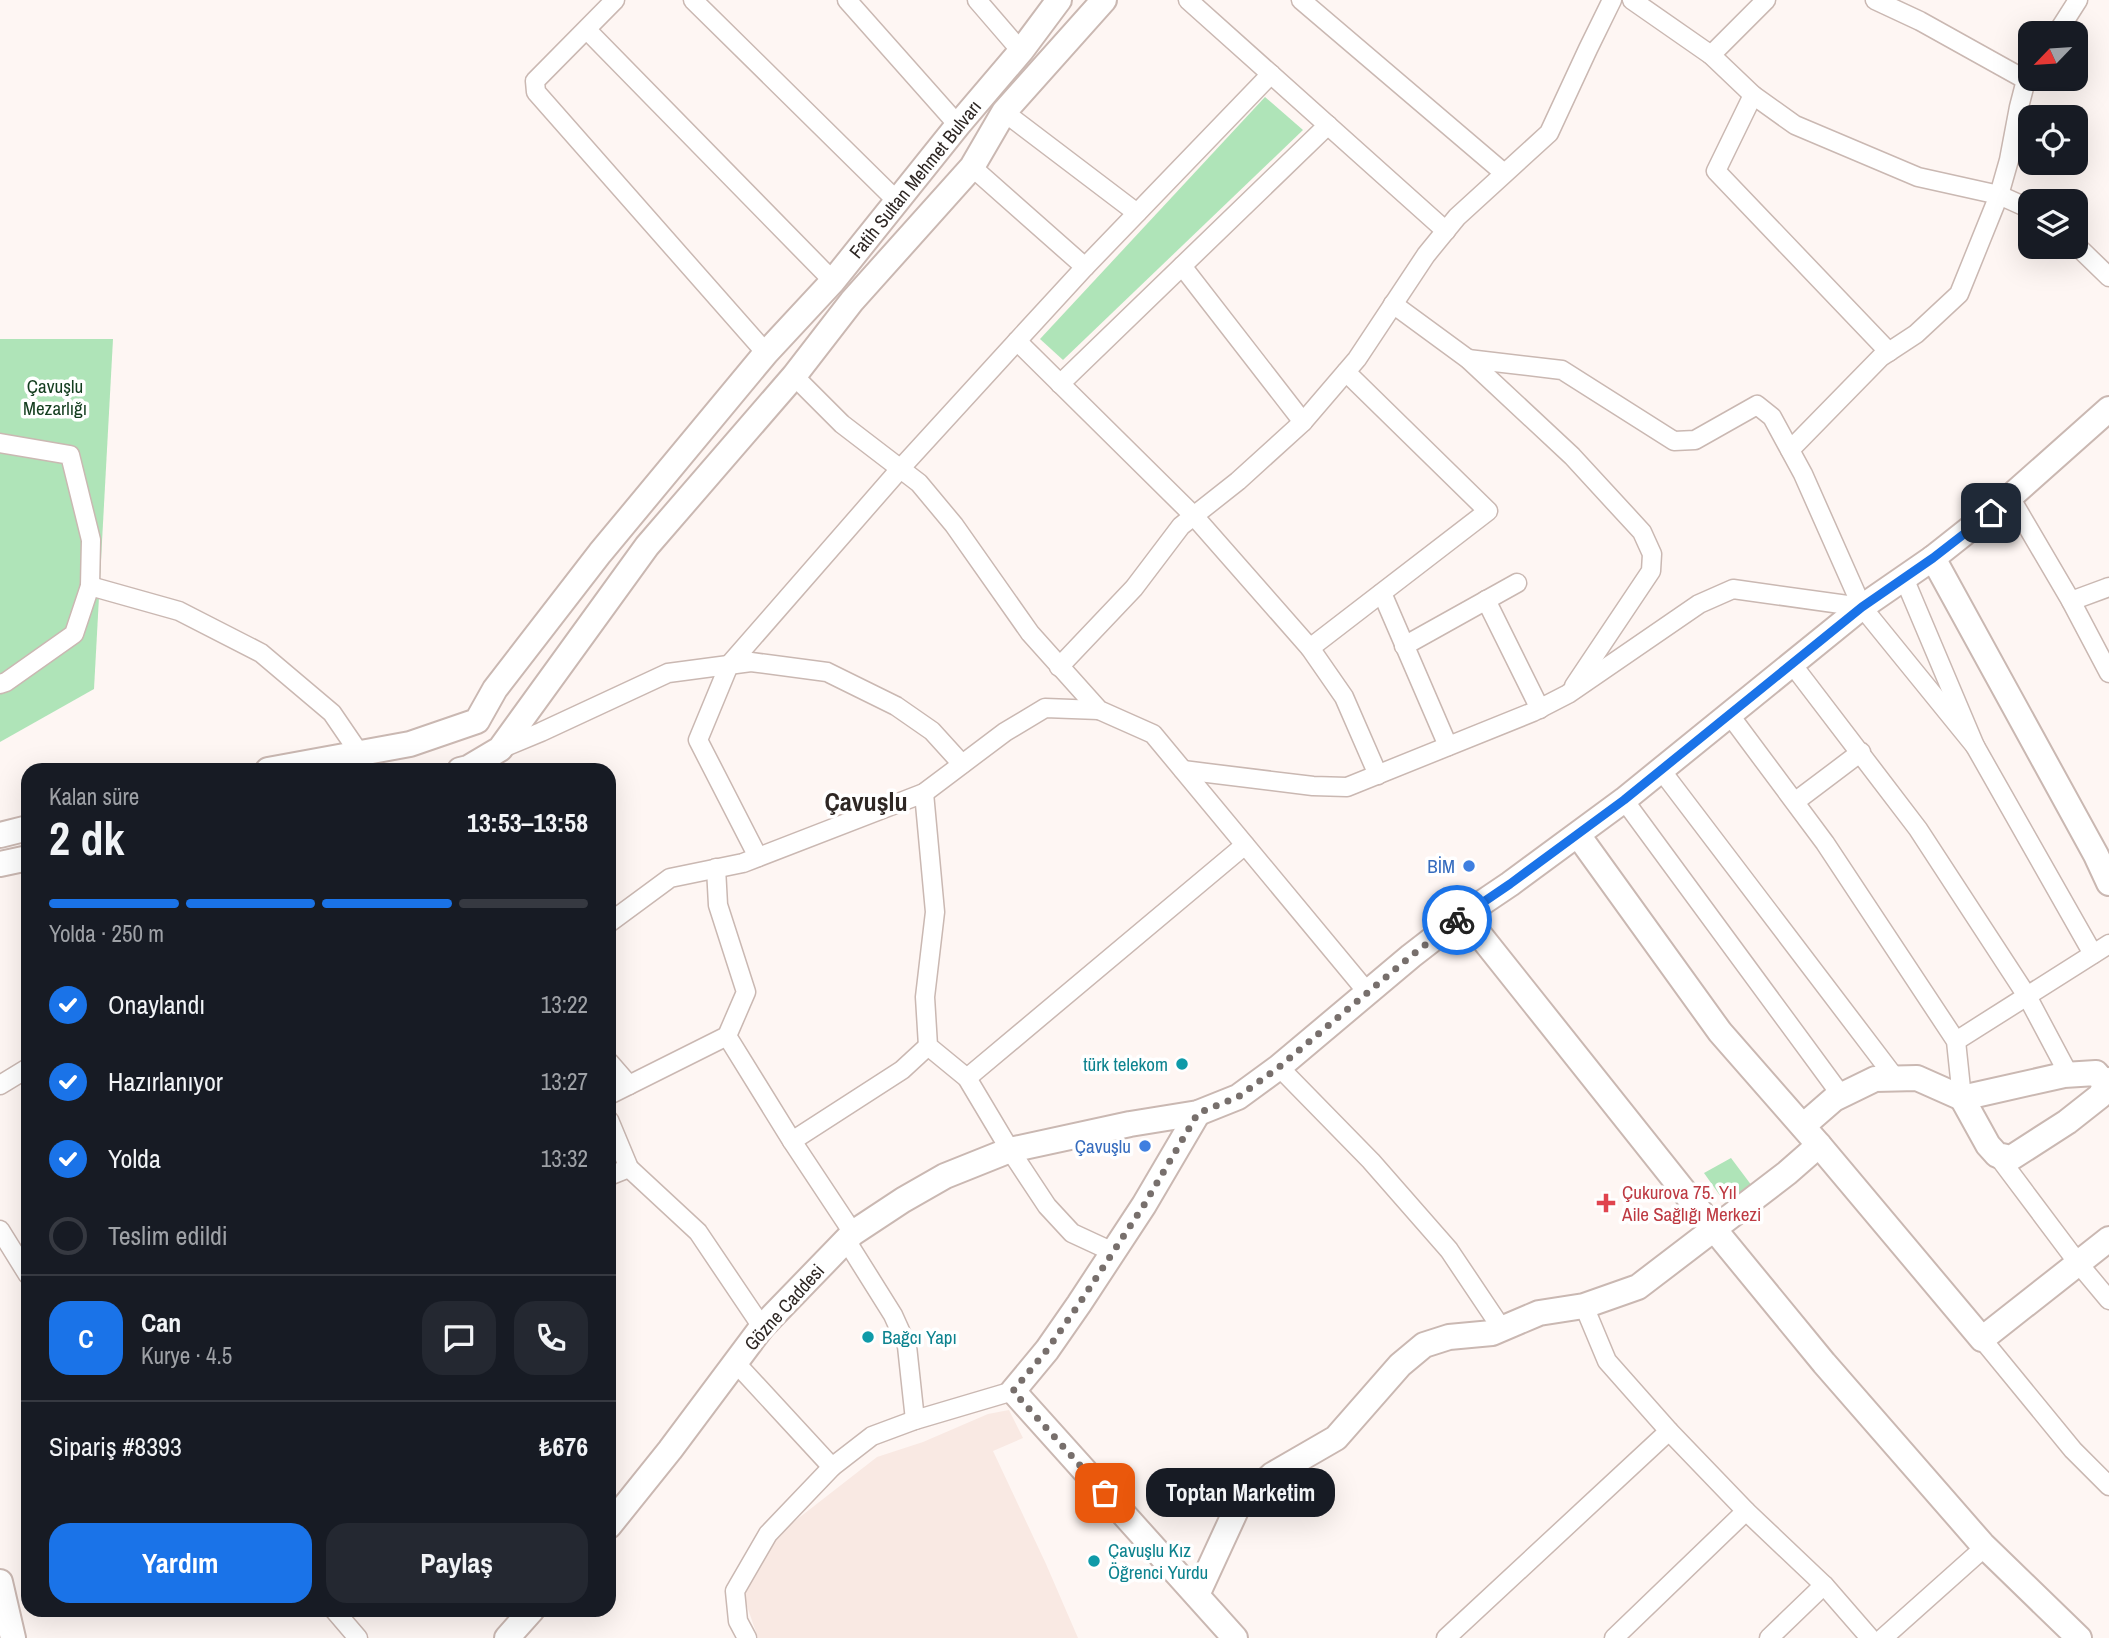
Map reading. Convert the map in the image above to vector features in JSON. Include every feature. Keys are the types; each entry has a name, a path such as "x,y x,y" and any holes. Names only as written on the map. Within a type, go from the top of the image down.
{"street":[{"path":"615,0 535,82 536,92 766,353"},
{"path":"694,0 898,202"},
{"path":"847,0 958,125"},
{"path":"977,0 1021,51"},
{"name":"Fatih Sultan Mehmet Bulvarı","path":"308,763 411,744 477,721 495,689 600,553 766,353 833,281 1021,51 1059,0"},
{"path":"500,749 648,546 794,376 852,301 972,167 1004,112 1104,0"},
{"path":"1188,0 1446,230"},
{"path":"1301,0 1504,173"},
{"path":"1059,667 1134,587 1181,526 1238,481 1303,422 1357,359 1426,256 1457,217 1549,133 1612,0"},
{"path":"1632,0 1711,55 1753,95 1795,125 1918,177 1999,195 2018,204"},
{"path":"1711,55 1766,0"},
{"path":"1875,0 2018,72"},
{"path":"2065,21 2078,0"},
{"path":"587,30 833,281"},
{"path":"758,857 698,740 729,665 900,469 1017,341 1271,74"},
{"path":"1790,450 1881,356 1916,334 1959,294 1999,195 2024,91"},
{"path":"1753,95 1716,171 1889,352"},
{"path":"1004,112 1137,213"},
{"path":"1060,384 1328,125"},
{"path":"972,167 1085,267"},
{"path":"2088,257 2109,277"},
{"path":"1182,266 1303,422"},
{"path":"1393,304 1468,359 1572,456 1642,532 1652,554 1651,571 1568,694"},
{"path":"1017,341 1194,516 1310,648 1345,698 1378,775"},
{"path":"1468,359 1562,370 1674,441 1695,440 1757,405 1772,416 1802,474 1862,607 1975,746 2101,949 1956,1041"},
{"path":"1310,648 1488,511 1346,372"},
{"path":"794,376 842,424 919,483 954,526 1030,633 1099,710"},
{"name":"Gözne Caddesi","path":"616,1517 762,1327 850,1237 902,1199 945,1175 1010,1150 1130,1124 1198,1113 1238,1097 1279,1067 1411,956 1624,800 1862,607 1933,558 2010,498 2109,409"},
{"path":"0,443 70,455 91,540 90,586 74,634 0,684"},
{"path":"2010,498 2071,601 2109,673"},
{"path":"1933,558 2109,883"},
{"path":"1904,578 1975,746"},
{"path":"1404,646 1517,583"},
{"path":"90,586 179,611 261,653 332,713 360,754"},
{"path":"2071,601 2109,587"},
{"path":"1183,771 1313,786 1348,787 1540,709 1568,694 1699,604 1733,589 1862,607"},
{"path":"1382,593 1448,746"},
{"path":"1486,600 1540,709"},
{"path":"476,763 500,749 668,673 751,662 827,672 897,706 932,731 962,764"},
{"path":"1792,664 1919,829 2027,996 2069,1075"},
{"path":"616,918 670,878 743,863 924,793 1005,732 1045,708 1099,710 1153,734 1368,993"},
{"path":"1729,714 1796,801 1956,1041 1962,1098 1988,1144 2109,1300"},
{"path":"1796,801 1861,752"},
{"path":"1661,770 1896,1079"},
{"path":"924,793 935,912 925,998 928,1046 967,1078 1047,1206 1072,1233 1113,1252"},
{"path":"1624,800 1841,1096"},
{"path":"0,835 21,830"},
{"path":"1578,835 1720,1032 1811,1135 2073,1450 2109,1486"},
{"path":"967,1078 1245,845"},
{"path":"0,864 21,860"},
{"path":"616,1092 727,1036 746,992 718,905 716,868"},
{"path":"1464,915 1824,1363 1985,1547 2079,1638"},
{"path":"727,1036 850,1237 893,1315 907,1346 915,1420"},
{"path":"792,1141 902,1070 928,1046"},
{"path":"1279,1067 1371,1161 1449,1250 1502,1329"},
{"path":"616,1070 629,1085"},
{"path":"0,1086 21,1072"},
{"path":"1197,1595 1238,1506 1272,1475 1336,1438 1400,1365 1424,1345 1450,1337 1492,1333 1539,1313 1584,1306 1638,1287 1787,1174 1834,1099 1875,1079 1917,1078 1962,1098 2069,1075 2096,1073 2108,1084 2100,1096 2067,1122 2011,1158 1997,1156"},
{"path":"747,1638 738,1622 735,1591 768,1534 832,1467 872,1436 915,1420 1013,1391 1047,1350 1113,1252 1198,1113"},
{"path":"616,1137 629,1168 698,1232 762,1327"},
{"path":"616,1173 629,1168"},
{"path":"0,1230 21,1264"},
{"path":"1982,1339 2109,1239"},
{"path":"1584,1306 1607,1361 1669,1431 1746,1511 1824,1585 1870,1638"},
{"path":"735,1362 832,1467"},
{"path":"1013,1391 1197,1595 1228,1636"},
{"path":"1446,1638 1669,1431"},
{"path":"1614,1638 1746,1511"},
{"path":"1883,1638 1985,1547"},
{"path":"0,1582 13,1638"},
{"path":"1769,1638 1824,1585"},
{"path":"340,1617 358,1638"},
{"path":"507,1638 524,1617"}],"shaded area":[{"path":"1009,1410 1023,1438 993,1451 1078,1638 758,1638 739,1583 782,1531 877,1457 923,1442 988,1414"}],"green space":[{"path":"1265,97 1303,130 1063,360 1040,339"},
{"name":"Çavuşlu Mezarlığı","path":"0,339 113,339 94,689 0,742"},
{"path":"1731,1158 1752,1186 1726,1204 1704,1173"}],"way so far":[{"path":"1105,1493 1013,1391 1047,1350 1079,1304 1144,1205 1198,1113 1238,1097 1279,1067 1457,920"}],"place":[{"name":"BİM","path":"1469,866"},
{"name":"türk telekom","path":"1182,1064"},
{"name":"Çavuşlu","path":"1145,1146"},
{"name":"Çukurova 75. Yıl Aile Sağlığı Merkezi","path":"1606,1203"},
{"name":"Bağcı Yapı","path":"868,1337"},
{"name":"Toptan Marketim","path":"1105,1493"},
{"name":"Çavuşlu Kız Öğrenci Yurdu","path":"1094,1561"}],"district":[{"name":"Çavuşlu","path":"866,801"}],"route":[{"path":"1457,920 1624,800 1862,607 1933,558 1991,513"}]}
